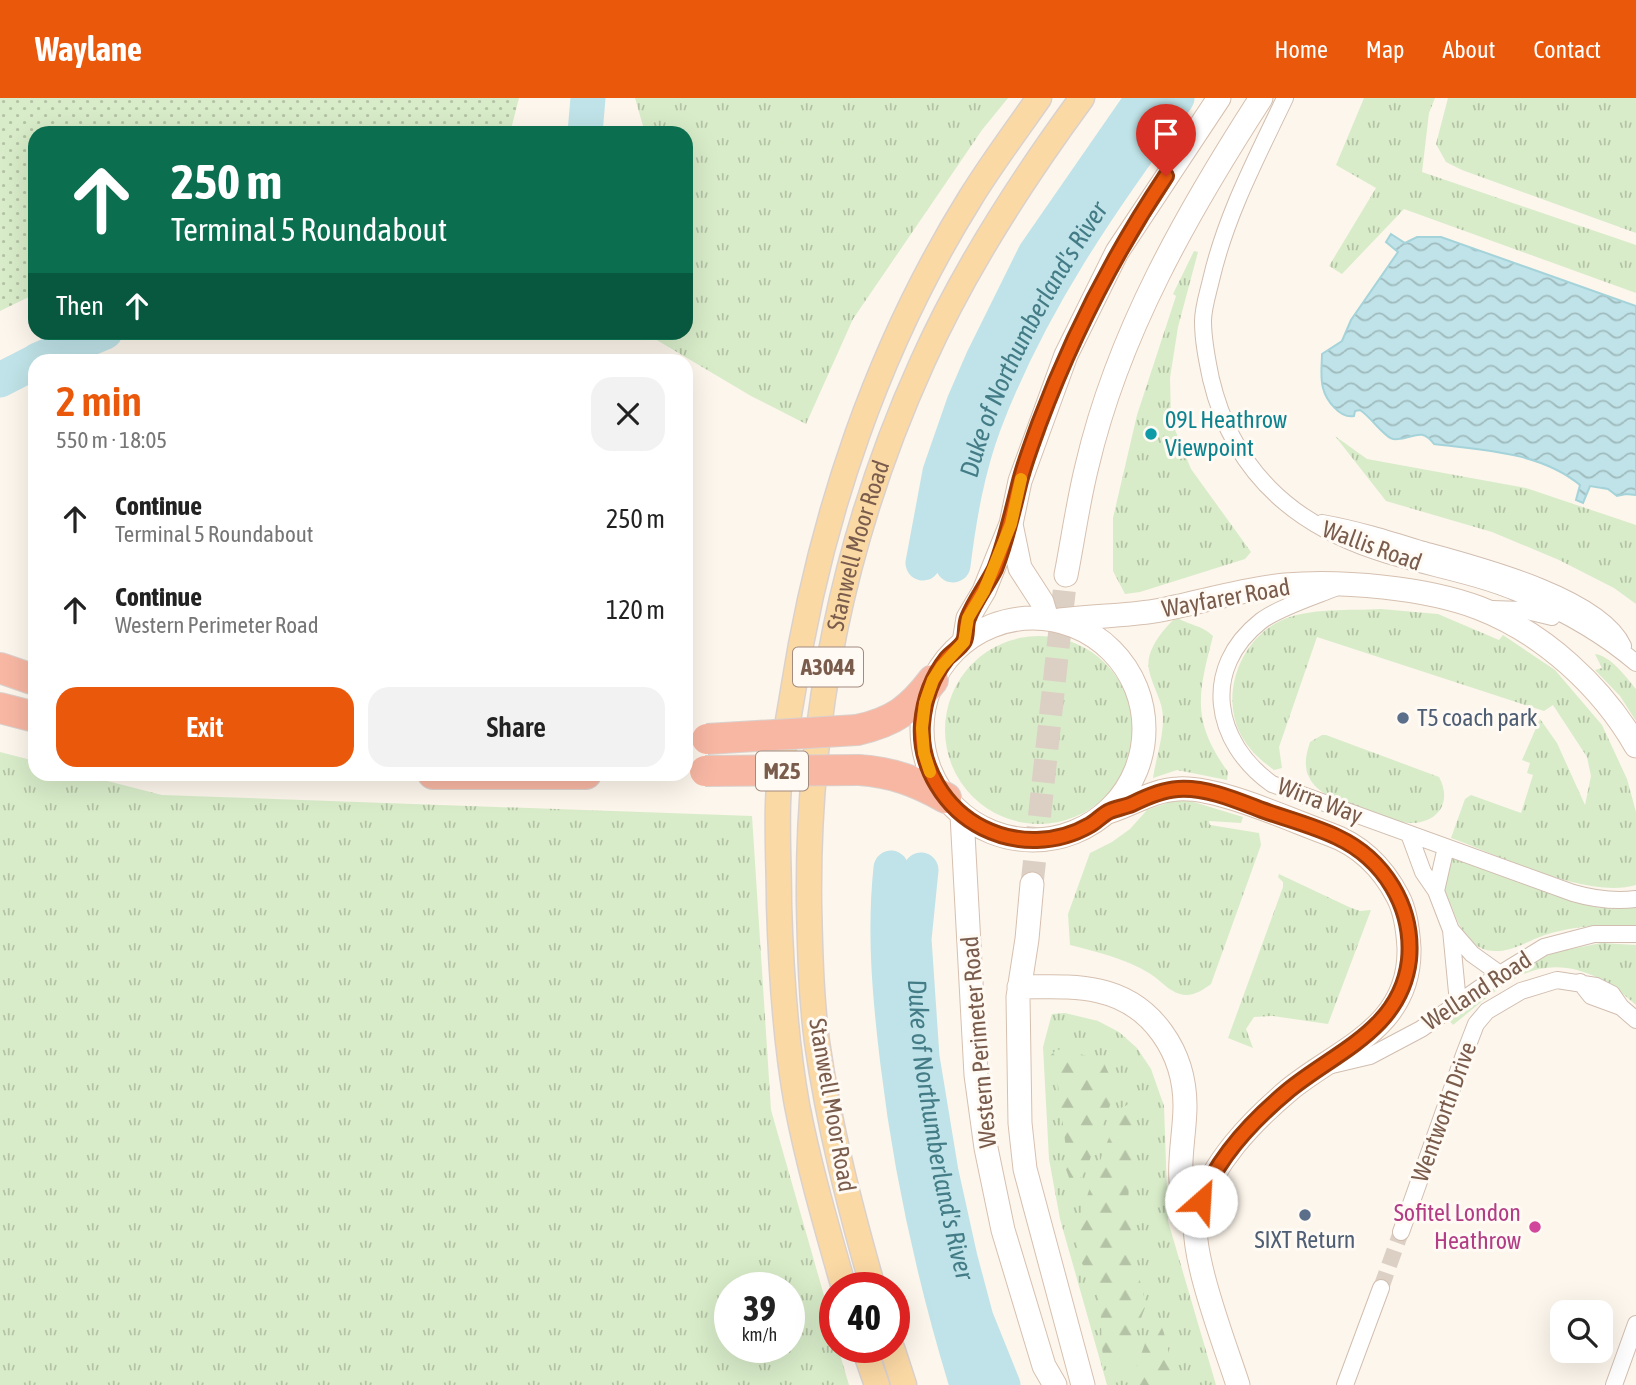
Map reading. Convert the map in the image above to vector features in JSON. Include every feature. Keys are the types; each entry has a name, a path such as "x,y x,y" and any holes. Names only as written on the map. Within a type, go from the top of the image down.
{"highway":[{"path":"0,668 28,678"},
{"name":"M25","path":"696,740 857,730 882,724 915,703 933,680"},
{"path":"0,708 28,715"},
{"name":"M25","path":"695,771 882,771 922,785 954,807"}],"main road":[{"name":"Stanwell Moor Road","path":"839,1272 797,1104 780,948 778,803 799,651 832,509 884,365 911,307 970,198 1039,98"},
{"name":"Stanwell Moor Road","path":"869,1272 832,1132 817,1041 810,964 809,835 821,704 833,637 854,548 878,472 922,362 998,221 1082,98"},
{"path":"869,1363 877,1385"},
{"path":"897,1363 904,1385"}],"street":[{"path":"964,642 968,618 984,591 1011,524 1020,481 1066,355 1117,251 1219,98"},
{"path":"1066,575 1087,465 1112,382 1144,302 1198,199 1261,98"},
{"name":"Wallis Road","path":"1285,98 1238,195 1215,262 1203,321 1206,356 1214,391 1237,446 1254,473 1305,520 1375,552 1518,593 1597,635 1631,659"},
{"path":"1305,520 1343,527 1521,579 1559,596 1600,621 1622,642 1631,659"},
{"path":"1011,524 1020,568 1051,620"},
{"name":"Wayfarer Road","path":"1051,620 1159,610 1263,587 1342,584 1419,592 1479,608 1523,610 1571,621"},
{"name":"Wirra Way","path":"1342,584 1265,618 1244,638 1227,668 1222,702 1230,739 1241,757 1272,784 1573,893 1597,899 1636,899"},
{"name":"Wayfarer Road","path":"1479,608 1549,648 1589,682 1622,721 1636,746"},
{"path":"1108,812 1126,790 1139,763 1143,744 1142,706 1136,687 1112,651 1095,637 1075,627 1051,620 1017,619 989,627 964,642 952,653 933,680 925,703 922,728 924,753 932,777 954,807 996,834 1035,841 1074,833 1108,812 1158,793 1177,789 1195,790 1223,796 1336,836 1374,862 1391,882 1402,904 1408,933 1409,957 1397,1000 1375,1029 1290,1089 1235,1144 1206,1187 1196,1215 1197,1247 1202,1274 1238,1385"},
{"name":"Western Perimeter Road","path":"954,807 975,1062 986,1148 1003,1230 1044,1366 1055,1385"},
{"path":"1409,834 1423,872 1436,891 1451,930 1458,1003"},
{"path":"1436,891 1446,847"},
{"name":"Western Perimeter Road","path":"1032,884 1019,987 1020,1123 1025,1169 1083,1385"},
{"path":"1451,930 1472,954 1500,974"},
{"name":"Welland Road","path":"1323,1068 1370,1056 1421,1029 1544,947 1594,934 1636,934"},
{"name":"Wentworth Drive","path":"1401,1232 1476,1024 1487,1011 1521,991 1557,980 1596,986 1612,994 1621,1007 1636,1020"},
{"path":"1019,987 1070,987 1100,991 1136,1007 1163,1034 1182,1070 1185,1106 1181,1183 1196,1215"},
{"path":"1345,1385 1381,1288"},
{"path":"1614,1385 1636,1324"}],"green space":[{"path":"0,98 519,98 512,126 28,126 28,297 0,311"},
{"path":"635,98 1008,98 982,130 853,319 806,424 693,362 693,354 680,354 657,340 693,340 693,126 643,126"},
{"path":"1364,98 1435,98 1429,113 1422,172 1636,245 1636,293 1404,209 1342,274 1329,266 1376,188 1336,165"},
{"path":"1448,98 1636,98 1636,233 1446,162 1436,144"},
{"path":"1194,251 1198,252 1178,327 1170,378 1171,420 1191,469 1251,552 1245,559 1140,592 1125,594 1113,571 1113,518 1137,415 1176,296 1173,294"},
{"path":"1335,436 1367,459 1526,488 1636,525 1636,604 1614,588 1559,560 1492,532 1386,501"},
{"path":"1381,609 1438,614 1499,640 1503,635 1555,670 1602,725 1627,779 1636,812 1636,885 1616,888 1569,881 1543,874 1451,838 1465,799 1471,795 1521,813 1533,775 1527,773 1530,763 1522,760 1540,719 1557,743 1585,805 1591,776 1587,757 1553,705 1544,711 1317,637 1279,747 1282,768 1274,770 1254,753 1236,724 1233,707 1236,673 1253,642 1265,630 1292,617 1330,610"},
{"path":"1176,617 1204,629 1213,636 1201,691 1201,706 1208,737 1228,772 1227,780 1177,770 1153,778 1163,718 1148,663 1156,641"},
{"path":"1039,636 1075,643 1106,663 1126,694 1133,730 1126,766 1106,797 1075,817 1039,824 1003,817 972,797 952,766 945,730 952,694 972,663 1003,643"},
{"path":"1595,654 1612,663 1636,689 1636,721 1620,696 1595,670 1602,668"},
{"path":"1322,735 1439,777 1444,795 1440,810 1427,820 1408,823 1363,810 1319,790 1308,774 1306,756 1310,742"},
{"path":"0,752 28,759 28,781 107,781 162,795 752,816 771,1110 819,1278 819,1363 842,1363 849,1385 0,1385"},
{"path":"1187,800 1243,817 1241,823 1209,821 1210,825 1259,833 1261,845 1211,984 1196,993 1186,995 1175,992 1130,963 1070,945 1068,914 1090,853 1130,829 1147,810 1170,802"},
{"path":"1445,855 1574,902 1601,908 1636,904 1636,928 1602,926 1567,929 1505,950 1490,951 1481,948 1463,932 1446,895 1443,879"},
{"path":"1279,874 1349,907 1360,911 1371,910 1328,1024 1273,1016 1254,1017 1246,1029 1253,1048 1228,1038 1283,887"},
{"path":"1601,943 1636,945 1636,1005 1592,975 1560,967 1526,973 1509,982 1453,1025 1445,1015 1529,962 1557,952"},
{"path":"1065,1013 1098,1021 1119,1032 1137,1048 1151,1069 1164,1106 1168,1221 1216,1385 1107,1385 1060,1219 1049,1159 1043,1047 1052,1014"},
{"path":"1064,1049 1103,1061 1116,1089 1086,1170 1077,1182 1071,1183 1064,1164 1066,1149 1056,1069 1048,1064 1050,1056 1056,1050"},
{"path":"1127,1105 1132,1113 1134,1157 1129,1171 1128,1220 1136,1242 1138,1273 1146,1305 1127,1355 1119,1362 1115,1371 1105,1366 1098,1297 1078,1254 1077,1235 1086,1199 1101,1158 1121,1108"},
{"path":"1154,1324 1161,1325 1164,1332 1175,1385 1130,1385 1147,1338"}],"water":[{"path":"1391,234 1405,243 1417,237 1441,237 1636,306 1636,495 1617,496 1608,489 1590,486 1583,503 1576,500 1580,485 1564,474 1529,459 1434,444 1424,435 1393,439 1360,410 1355,411 1354,416 1349,416 1334,408 1323,388 1322,354 1342,341 1351,320 1398,252 1386,242"}],"waterway":[{"path":"586,126 588,98"},
{"path":"923,563 940,472 964,403 983,359 1035,254 1143,98"},
{"name":"Duke of Northumberland's River","path":"953,565 964,494 978,441 1022,337 1094,215 1177,98"},
{"path":"52,354 86,340"},
{"path":"0,380 28,366"},
{"path":"891,868 889,966 903,1105 925,1226 967,1385"},
{"name":"Duke of Northumberland's River","path":"921,870 914,939 922,1057 941,1172 960,1258 976,1318 1003,1385"}],"tunnel":[{"path":"1032,884 1066,575"},
{"path":"1381,1288 1401,1232"}],"slow traffic":[{"path":"930,772 924,753 922,728 925,703 933,680 952,653 964,642 968,618 996,566 1011,524 1021,479"}],"place":[{"name":"09L Heathrow Viewpoint","path":"1151,434"},
{"name":"T5 coach park","path":"1403,718"},
{"name":"SIXT Return","path":"1305,1215"},
{"name":"Sofitel London Heathrow","path":"1535,1227"}],"route":[{"path":"1166,176 1117,251 1066,355 1020,481 1011,524 996,566 968,618 964,642 952,653 933,680 925,703 922,728 924,753 932,777 946,799 962,815 996,834 1035,841 1055,838 1074,833 1108,812 1140,799 1177,789 1195,790 1223,796 1336,836 1374,862 1391,882 1402,904 1408,933 1409,957 1397,1000 1375,1029 1290,1089 1253,1124 1217,1168 1201,1201"}]}
